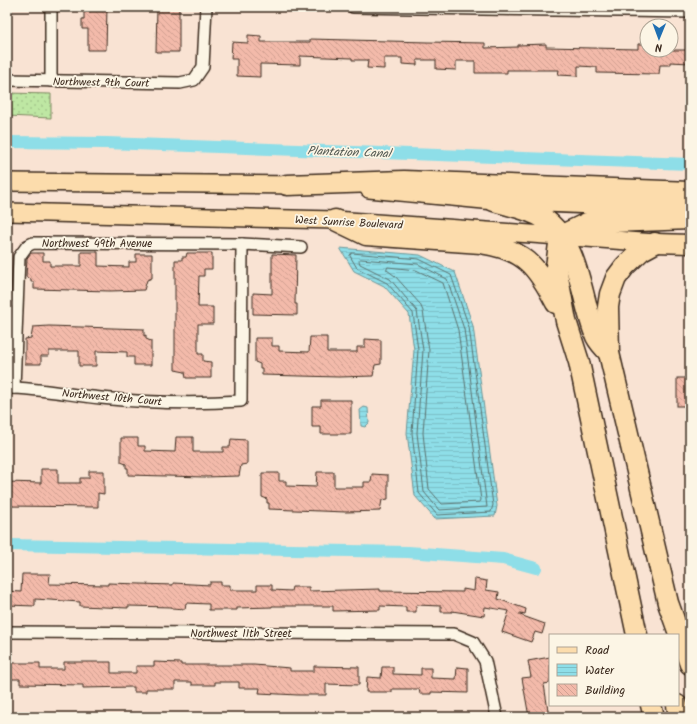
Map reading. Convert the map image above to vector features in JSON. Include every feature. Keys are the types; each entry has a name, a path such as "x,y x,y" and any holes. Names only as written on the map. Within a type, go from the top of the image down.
{"highway":[{"path":"287,185 404,181 690,192"},
{"path":"494,201 526,210 543,218 560,236 574,261 595,335 609,354"},
{"path":"560,236 587,223 690,219"},
{"path":"335,220 366,235 481,243 498,245 513,250 530,261 543,276 566,321"},
{"path":"560,236 556,267 566,321 579,362 637,634"},
{"path":"655,243 642,250 625,266 616,278 610,294 608,307 609,354 668,603 690,664"},
{"name":"West Sunrise Boulevard","path":"655,243 690,244"},
{"path":"668,603 669,634"},
{"path":"651,706 654,717"},
{"path":"677,706 679,717"}],"main road":[{"path":"7,182 287,185 363,189 494,201 690,209"},
{"name":"West Sunrise Boulevard","path":"7,212 335,220 655,243"}],"street":[{"path":"51,7 51,81"},
{"name":"Northwest 9th Court","path":"7,80 180,83 194,80 203,67 206,7"},
{"path":"353,7 690,12"},
{"name":"Northwest 49th Avenue","path":"11,388 19,257 27,246 33,243 242,244 301,247"},
{"name":"Northwest 10th Court","path":"11,388 31,388 142,402 241,401 242,244"},
{"name":"Northwest 11th Street","path":"7,632 454,634 473,642 485,661 497,717"}],"green space":[{"path":"7,93 51,94 51,118 7,116"}],"water":[{"path":"340,248 420,255 455,272 473,326 497,506 495,516 435,519 415,496 407,433 414,350 409,314 384,286 354,271"},
{"path":"364,407 368,408 369,423 365,427 361,426 360,410"}],"building":[{"path":"84,7 107,7 106,50 88,50 88,29 82,29"},
{"path":"157,7 179,7 179,52 156,52"},
{"path":"248,35 261,36 261,42 310,42 310,39 485,43 485,48 546,44 546,47 638,49 639,44 639,58 679,58 679,50 690,50 690,63 670,62 670,65 660,65 659,74 597,73 597,67 578,66 578,76 558,75 559,70 507,70 507,73 475,73 475,61 456,61 456,70 436,69 436,60 417,60 417,65 402,64 402,58 384,58 384,69 367,68 368,60 300,56 300,65 260,64 260,77 237,76 237,59 231,59 232,42 248,43"},
{"path":"81,252 98,252 98,266 129,267 129,262 136,262 136,254 152,254 152,278 147,280 144,290 110,291 34,289 34,282 31,282 31,279 26,277 27,258 31,253 43,253 43,261 50,261 50,266 81,266"},
{"path":"187,253 212,253 212,269 204,269 204,276 199,276 198,307 213,307 213,324 198,324 198,354 203,354 203,361 211,362 211,378 186,378 185,372 175,370 175,260 182,260 182,257 186,257"},
{"path":"272,254 296,255 295,304 297,304 297,315 253,314 253,293 272,294"},
{"path":"49,326 144,329 144,336 146,335 146,339 151,341 151,365 134,365 134,357 127,357 127,352 96,351 96,366 79,366 79,351 49,351 49,356 41,356 41,364 25,364 25,339 31,338 33,327"},
{"path":"310,337 327,337 327,352 357,352 357,347 365,347 365,339 381,340 381,364 375,365 373,376 339,377 262,375 262,368 260,368 260,364 255,362 255,338 272,338 272,346 279,346 279,351 309,352"},
{"path":"677,378 690,378 690,406 677,406"},
{"path":"321,400 351,400 351,434 321,434 321,427 312,427 312,406 321,406"},
{"path":"176,437 193,437 193,452 223,452 223,447 230,447 231,439 247,440 247,464 241,465 239,476 205,477 128,475 128,468 126,468 126,464 121,462 121,438 138,438 138,446 145,446 145,451 175,452"},
{"path":"41,469 58,469 58,483 80,483 80,478 89,478 89,471 104,471 104,494 98,493 98,507 7,506 7,482 41,483"},
{"path":"317,472 334,472 334,487 364,487 364,482 371,482 372,474 388,475 388,499 382,500 380,511 346,512 269,509 267,499 262,497 262,473 279,473 279,481 286,481 286,486 316,487"},
{"path":"22,574 50,574 49,584 108,585 108,583 173,585 173,583 210,585 210,582 221,582 221,585 230,585 230,590 257,590 257,585 272,585 272,590 291,591 292,587 309,587 309,591 380,589 380,591 463,592 463,589 474,591 475,579 487,581 486,590 499,592 498,599 526,609 525,614 520,613 520,615 545,624 542,634 535,632 531,642 502,632 509,611 485,607 484,616 452,611 441,612 441,606 416,605 416,612 406,612 406,607 380,606 380,610 333,611 333,606 272,606 237,608 237,610 209,610 209,604 186,603 185,609 172,607 128,606 128,608 80,606 80,602 35,599 35,606 7,605 7,591 21,592"},
{"path":"549,657 549,683 544,684 549,717 529,717 522,678 531,677 528,661"},
{"path":"64,662 111,662 111,673 136,673 136,666 154,666 154,662 181,663 181,665 254,665 290,668 290,671 314,671 314,666 359,667 359,685 326,684 326,695 298,695 259,693 260,688 239,688 239,682 215,682 215,685 192,685 192,682 175,682 175,689 146,689 146,692 134,692 134,687 83,688 83,685 20,684 20,679 9,679 9,663 40,663 40,669 64,669"},
{"path":"382,667 393,667 393,674 421,675 421,668 431,668 431,678 456,679 457,667 468,668 468,693 431,692 431,694 420,694 419,689 392,689 392,692 366,692 367,677 381,678"}],"waterway":[{"name":"Plantation Canal","path":"7,142 106,143 690,164"},
{"path":"7,545 408,552 503,559 536,568"}]}
